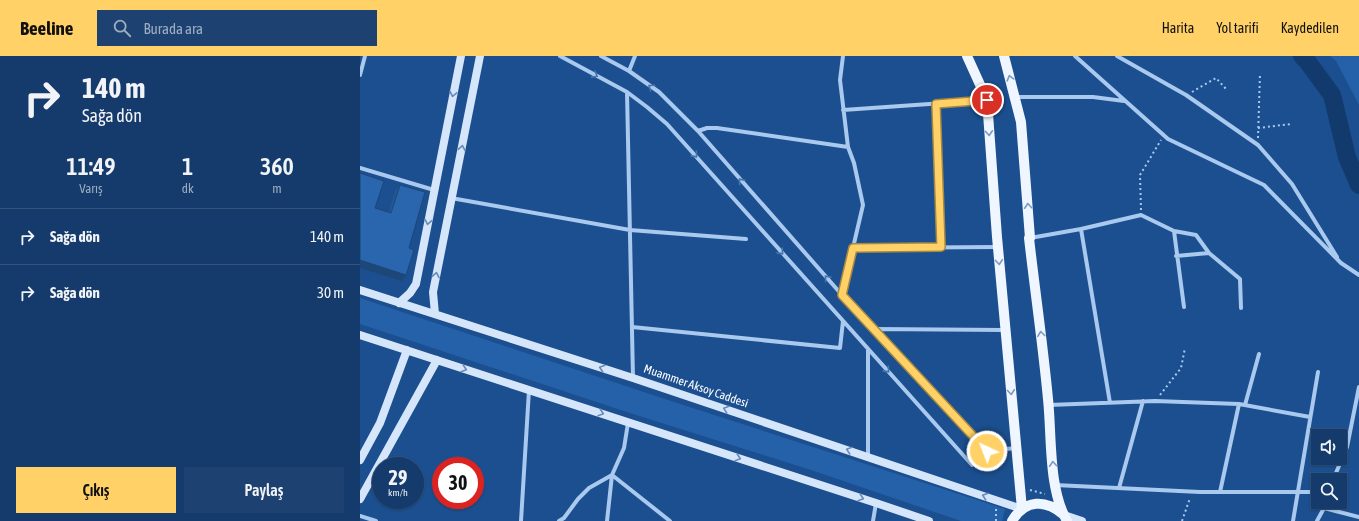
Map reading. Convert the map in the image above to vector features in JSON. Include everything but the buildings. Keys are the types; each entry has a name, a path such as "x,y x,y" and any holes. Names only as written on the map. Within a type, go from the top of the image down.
{"main road":[{"path":"399,303 410,293 416,284 461,56"},
{"path":"435,314 432,292 480,56"},
{"path":"967,56 987,100 1005,330 1022,509"},
{"path":"1004,56 1021,122 1029,238 1049,405 1054,484 1065,518"},
{"name":"Muammer Aksoy Caddesi","path":"360,290 633,378 1022,509"},
{"path":"360,335 929,521"},
{"path":"360,460 380,423 407,350"},
{"path":"360,499 437,360"},
{"path":"1012,521 1022,509 1030,505 1040,504 1049,505 1057,509 1065,518 1082,521"}],"street":[{"path":"360,75 366,56"},
{"path":"560,56 627,92 667,124 972,465 987,451 1016,448"},
{"path":"601,56 659,92 698,131 842,295 987,451"},
{"path":"629,72 634,56"},
{"path":"842,295 863,205 854,163 848,147 843,110 840,80 843,56"},
{"path":"1075,56 1168,139 1264,185 1341,263 1359,275"},
{"path":"1117,56 1186,95 1258,145 1292,184 1341,263"},
{"path":"627,92 633,378"},
{"path":"1015,97 1093,98 1125,101"},
{"path":"843,110 987,100"},
{"path":"936,104 941,247"},
{"path":"698,131 707,128 717,128 848,147"},
{"path":"360,168 434,190"},
{"path":"451,198 630,230 746,239"},
{"path":"1030,238 1081,229 1141,215 1174,231 1196,235 1209,253 1240,279 1241,308"},
{"path":"1081,229 1110,402"},
{"path":"1174,231 1176,256 1184,307"},
{"path":"853,248 998,247"},
{"path":"1176,256 1209,253"},
{"path":"632,327 840,348 843,321"},
{"path":"874,329 1005,330"},
{"path":"868,349 868,457"},
{"path":"1245,405 1259,354"},
{"path":"1292,521 1318,372"},
{"path":"1336,473 1347,446 1359,387"},
{"path":"521,521 529,390"},
{"path":"1119,488 1143,401"},
{"path":"1049,405 1143,401 1239,404 1310,417"},
{"path":"1220,492 1239,404"},
{"path":"607,521 612,475 624,448 628,422"},
{"path":"560,521 589,488 612,475"},
{"path":"612,475 670,521"},
{"path":"1054,484 1220,492 1311,492"},
{"path":"873,521 876,503"},
{"path":"1317,521 1323,509"},
{"path":"1328,509 1359,517"},
{"path":"360,516 376,521"}],"path":[{"path":"1258,145 1260,73"},
{"path":"1186,95 1216,78 1227,90"},
{"path":"1258,128 1291,124"},
{"path":"1141,215 1140,175 1164,136"},
{"path":"1155,401 1181,368 1185,348"},
{"path":"1020,487 1058,497"},
{"path":"1182,521 1193,491"}],"shaded area":[{"path":"1330,56 1359,56 1359,105 1336,61"},
{"path":"360,298 1005,509 1002,521 961,521 811,470 633,414 360,324"}],"waterway":[{"path":"1302,56 1332,95 1347,157 1359,185"}],"route":[{"path":"987,100 936,104 941,247 853,248 842,295 987,451"}]}
